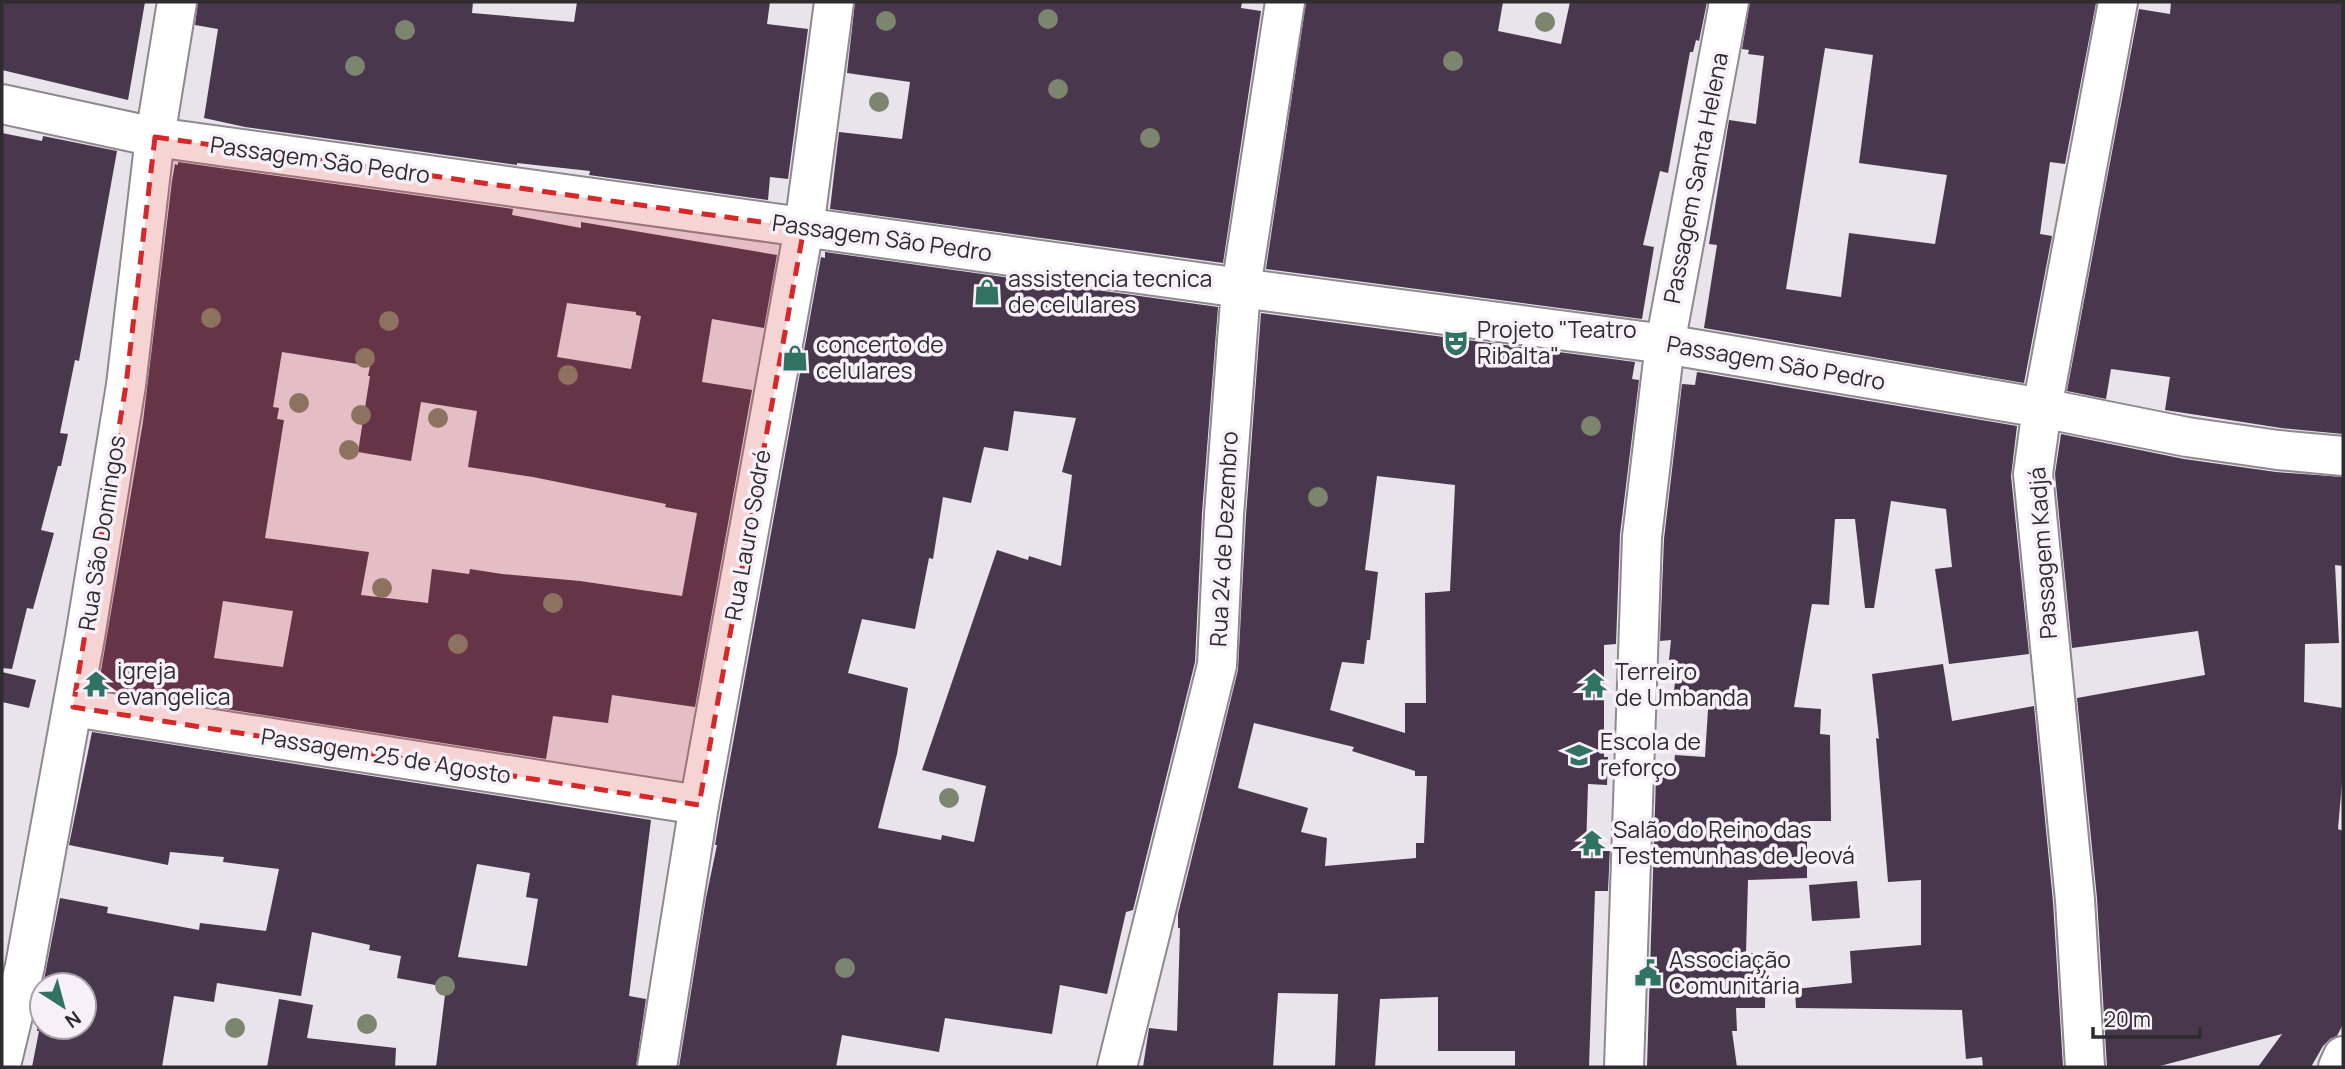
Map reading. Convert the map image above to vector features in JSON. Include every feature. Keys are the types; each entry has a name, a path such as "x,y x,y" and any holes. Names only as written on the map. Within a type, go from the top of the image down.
{"street":[{"name":"Rua São Domingos","path":"2,1061 14,963 73,708 126,385 155,137 177,2"},
{"name":"Rua Lauro Sodré","path":"657,1067 699,805 804,228 834,2"},
{"name":"Rua 24 de Dezembro","path":"1117,1067 1217,665 1224,515 1241,288 1285,2"},
{"name":"Passagem Santa Helena","path":"1624,1067 1642,537 1665,344 1729,2"},
{"name":"Passagem Kadjá","path":"2084,1067 2075,900 2033,474 2042,408 2118,2"},
{"name":"Passagem São Pedro","path":"2,104 155,137 1241,288 1665,344 2042,408 2187,437 2343,457"},
{"name":"Passagem 25 de Agosto","path":"73,708 699,805"},
{"path":"2337,1067 2343,1056"}],"highlighted area":[{"path":"155,137 804,228 699,805 73,707 126,385"}],"building":[{"path":"2,2 145,2 128,100 2,70"},
{"path":"198,2 473,2 472,13 574,22 577,2 770,2 767,24 808,29 788,179 770,177 768,200 589,175 590,171 517,165 245,127 204,118 218,29 195,25"},
{"path":"855,2 1242,2 1241,8 1261,11 1223,263 830,209 839,132 902,139 910,82 847,73"},
{"path":"1306,2 1503,2 1498,31 1561,44 1570,2 1707,2 1699,41 1696,40 1693,52 1690,52 1668,173 1660,171 1643,245 1654,247 1642,319 1266,269"},
{"path":"1750,2 2096,3 2065,164 2050,162 2040,234 2052,236 2024,383 1704,328 1717,245 1709,244 1729,120 1756,124 1764,56 1748,54 1749,50 1742,49","holes":["1825,48 1873,55 1859,163 1947,175 1935,244 1849,233 1841,297 1786,289"]},
{"path":"2171,2 2343,2 2343,434 2281,428 2165,410 2170,377 2111,369 2106,399 2067,391 2139,9 2170,14"},
{"path":"2,133 42,141 43,136 117,151 79,361 75,360 60,433 68,434 41,530 54,533 33,609 27,608 12,669 2,668"},
{"path":"178,162 513,209 512,215 581,228 581,222 777,255 764,328 712,319 702,382 752,390 695,707 612,695 608,723 553,716 546,759 98,689 143,422 172,181 175,164 178,165","holes":["567,303 636,312 636,315 641,316 631,369 557,357","282,352 370,366 358,452 411,461 421,402 477,411 468,467 533,477 666,504 665,507 697,513 682,596 470,569 469,574 432,569 428,603 361,595 369,552 265,538 284,420 277,419 279,408 273,407","223,601 293,611 283,667 214,658"]},
{"path":"825,252 1218,307 1202,513 1195,662 1133,910 1126,912 1107,994 1060,985 1052,1034 945,1018 939,1052 842,1035 836,1067 679,1067 721,809 821,257 825,258","holes":["1014,411 1076,418 1062,472 1072,475 1061,566 1029,556 1028,560 997,550 922,770 986,786 974,842 942,835 941,840 878,828 897,754 908,688 848,673 862,619 915,629 929,558 933,559 943,497 971,503 984,447 1008,451"]},
{"path":"1261,313 1635,362 1632,379 1639,380 1620,534 1616,644 1604,645 1604,757 1608,757 1607,785 1588,784 1586,849 1610,848 1608,891 1595,891 1589,1067 1515,1067 1515,1051 1438,1051 1438,997 1380,999 1375,1067 1335,1067 1338,994 1278,993 1273,1067 1143,1067 1149,1028 1177,1031 1180,928 1178,914 1238,670","holes":["1377,476 1455,485 1450,591 1425,593 1426,703 1405,703 1405,733 1330,710 1342,662 1364,664 1367,640 1370,640 1378,572 1365,570","1254,723 1354,747 1352,751 1415,771 1415,776 1427,776 1424,843 1416,843 1416,858 1325,866 1327,838 1301,832 1308,808 1238,788"]},
{"path":"1697,372 2017,426 2011,476 2029,654 1949,664 1935,569 1952,567 1946,509 1891,501 1874,608 1865,608 1855,519 1835,519 1829,605 1812,604 1794,707 1821,709 1820,734 1830,735 1831,821 1807,821 1807,878 1748,880 1746,953 1766,953 1765,1008 1736,1008 1737,1031 1732,1031 1737,1067 1647,1067 1656,776 1673,776 1675,755 1705,757 1709,694 1674,690 1678,661 1669,660 1671,640 1660,641 1664,539 1682,384 1695,385"},
{"path":"2061,434 2184,459 2276,472 2343,477 2343,566 2335,565 2339,643 2305,644 2304,702 2343,708 2343,771 2338,829 2343,831 2343,1024 2337,1036 2323,1046 2311,1067 2258,1067 2282,1034 2156,1067 2107,1067 2097,898 2077,698 2205,675 2198,631 2072,648 2055,474"},
{"path":"1943,664 1952,721 2034,706 2053,902 2063,1067 1983,1067 1982,1057 1966,1059 1962,1010 1796,1008 1795,989 1852,983 1850,951 1921,945 1921,880 1888,882 1872,674"},
{"path":"2,672 36,680 29,708 2,702"},
{"path":"92,732 651,820 629,996 646,999 636,1067 436,1067 446,987 397,978 401,956 369,950 370,945 312,932 301,996 217,983 214,1002 174,996 162,1067 32,1067 37,1041 98,1041 98,971 46,971 60,898 108,907 107,913 199,930 200,923 266,931 279,869 223,862 224,857 170,852 168,865 69,845","holes":["477,864 530,873 526,897 538,899 527,966 458,957"]},
{"path":"1857,881 1860,918 1812,921 1809,885"},
{"path":"279,999 313,1005 307,1038 396,1048 395,1067 267,1067"}],"place":[{"name":"assistencia tecnica de celulares","path":"987,292"},
{"name":"Projeto \"Teatro Ribalta\"","path":"1456,343"},
{"name":"concerto de celulares","path":"795,358"},
{"name":"igreja evangelica","path":"96,684"},
{"name":"Terreiro de Umbanda","path":"1594,685"},
{"name":"Escola de reforço","path":"1579,755"},
{"name":"Salão do Reino das Testemunhas de Jeová","path":"1592,843"},
{"name":"Associação Comunitária","path":"1648,973"}]}
